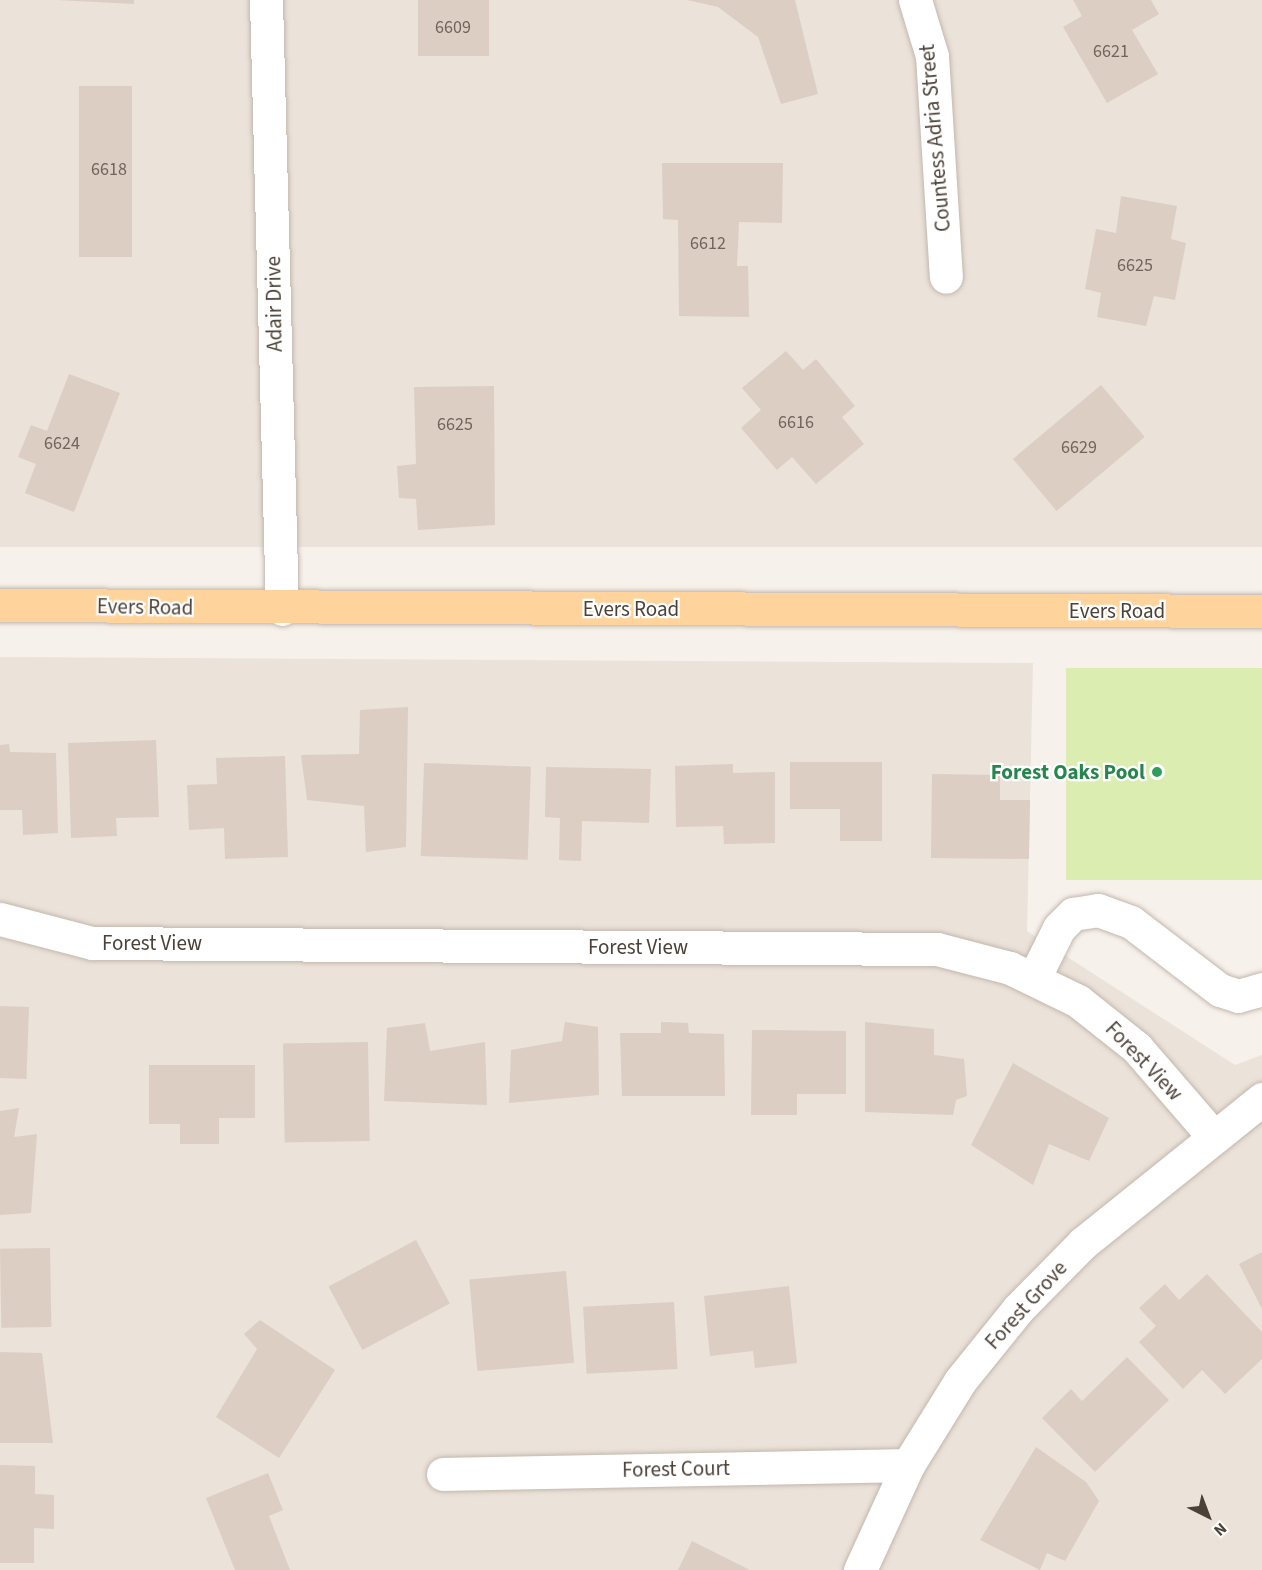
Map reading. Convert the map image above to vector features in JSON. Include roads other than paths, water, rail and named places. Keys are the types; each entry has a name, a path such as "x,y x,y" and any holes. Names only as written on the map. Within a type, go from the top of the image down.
{"main road":[{"name":"Evers Road","path":"0,605 282,609 1262,611"}],"street":[{"name":"Adair Drive","path":"266,0 282,609"},
{"name":"Countess Adria Street","path":"915,0 932,56 946,277"},
{"path":"1034,978 1059,928 1073,914 1098,910 1131,922 1220,990 1238,996 1262,989"},
{"name":"Forest View","path":"0,919 92,943 937,949 1034,978 1078,1001 1137,1048 1213,1136"},
{"name":"Forest Grove","path":"860,1570 908,1465 960,1381 1018,1309 1083,1243 1213,1136 1262,1099"},
{"name":"Forest Court","path":"443,1474 908,1465"}],"place":[{"name":"Forest Oaks Pool","path":"1157,772"}]}
